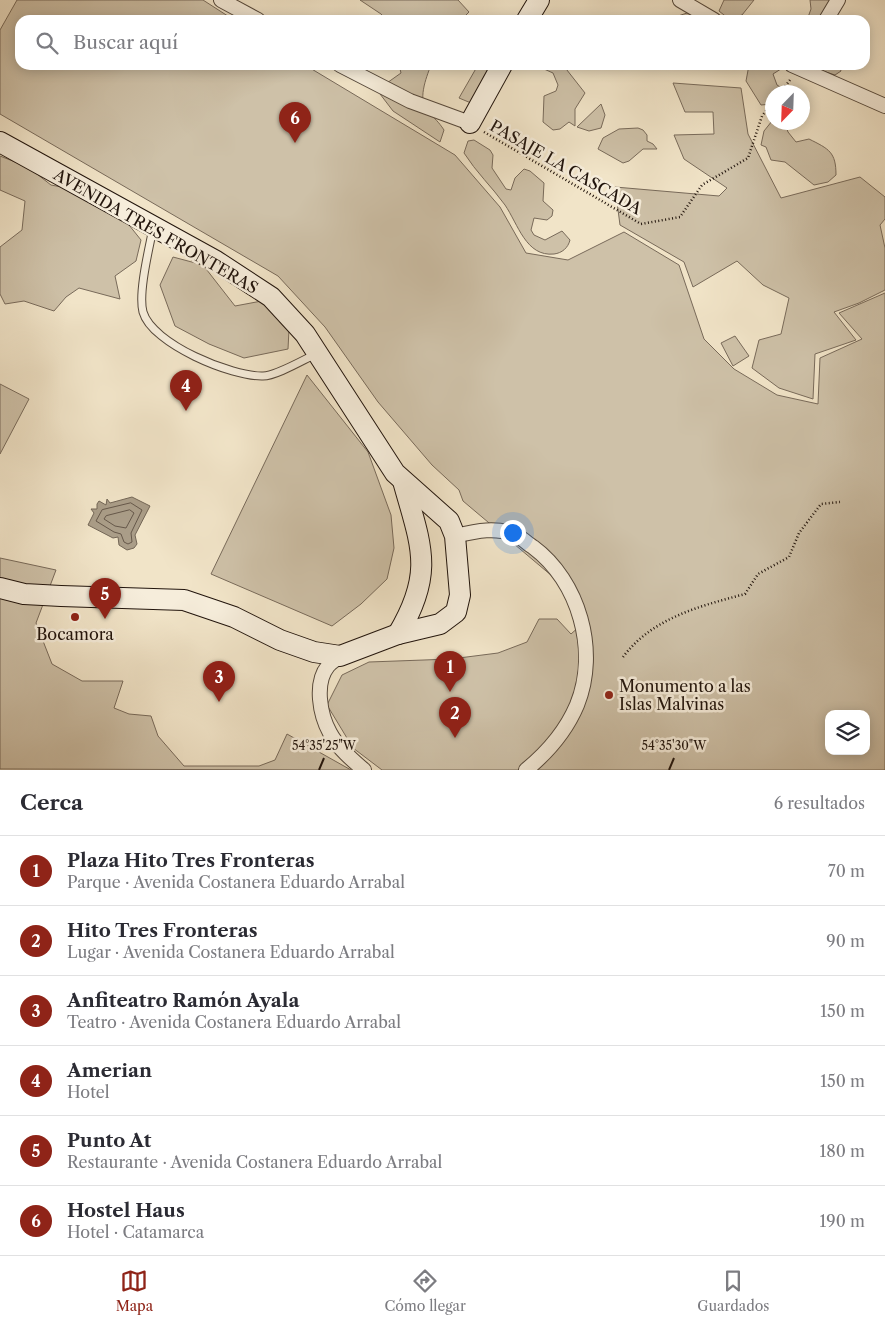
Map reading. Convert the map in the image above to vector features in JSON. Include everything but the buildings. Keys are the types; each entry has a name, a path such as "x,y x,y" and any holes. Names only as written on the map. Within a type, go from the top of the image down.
{"main road":[{"path":"531,15 539,0"},
{"path":"470,124 499,70"},
{"name":"AVENIDA TRES FRONTERAS","path":"0,142 216,261 271,297 305,334 373,440 403,481"},
{"path":"0,588 24,594 184,600 234,618 280,640 314,652 340,656 398,634 440,624 456,612 460,595 455,536 449,521 403,481"},
{"path":"398,634 412,610 420,584 422,561 418,536 403,481"}],"street":[{"path":"221,0 249,15"},
{"path":"680,0 706,15"},
{"path":"829,15 838,0"},
{"path":"350,70 410,101 470,124"},
{"path":"806,70 885,106"},
{"path":"455,536 487,529 518,536 543,555 566,580 578,607 586,649 584,680 577,704 564,730 545,754 526,770"},
{"path":"340,656 328,666 320,682 319,697 330,733 348,756 364,770"}],"lane":[{"path":"153,228 141,301 143,314 153,329 170,342 217,366 239,374 265,376 317,354"}],"path":[{"name":"PASAJE LA CASCADA","path":"470,124 641,224 680,217 702,185 748,158 765,112"},
{"path":"622,657 631,645 654,626 702,606 745,594 758,574 789,557 800,533 822,504 840,502"}],"shaded area":[{"path":"17,0 203,0 226,15 15,15 15,70 313,70 455,155 500,207 526,253 568,260 624,232 679,265 704,339 734,369 777,395 818,404 820,358 862,339 839,313 885,293 885,770 382,770 353,748 327,705 342,675 369,662 451,659 498,653 527,642 539,619 557,619 571,634 581,625 571,592 463,501 459,490 432,465 378,402 325,327 278,276 0,114 0,30"},
{"path":"360,0 458,0 469,12 466,15 381,14"},
{"path":"724,0 754,0 742,15 724,15 719,11"},
{"path":"810,0 830,0 822,15 809,15 811,9"},
{"path":"690,12 695,15 681,15"},
{"path":"400,70 429,70 423,102 428,112 444,130 440,142 393,111 377,90 401,73"},
{"path":"475,70 495,70 471,103 459,98"},
{"path":"546,70 567,70 585,93 575,109 575,126 569,122 560,129 553,130 543,122 544,96 556,91 558,85 553,73"},
{"path":"748,70 779,70 773,74 777,85 765,85 765,105 761,105 746,81"},
{"path":"822,70 841,71 835,75"},
{"path":"673,83 741,88 748,134 781,198 860,177 885,197 885,219 880,225 885,248 885,290 859,303 834,312 856,340 815,354 813,399 779,388 752,368 759,340 781,334 789,298 763,285 737,261 693,287 684,262 620,225 615,187 719,196 727,188 684,159 674,135 714,134 713,112 685,112"},
{"path":"601,104 605,115 601,128 589,131 577,127"},
{"path":"638,128 643,130 647,135 647,141 657,149 643,149 629,161 623,163 598,149 603,138 619,129"},
{"path":"787,130 796,142 809,139 822,146 833,156 836,175 828,182 814,185 785,162 771,160 766,147 761,145 764,131"},
{"path":"474,140 490,150 493,155 492,168 506,189 511,190 515,178 524,169 530,171 544,183 543,201 553,210 552,216 547,220 534,218 531,230 534,235 545,240 562,231 570,240 564,250 554,254 544,254 536,250 524,238 505,205 464,153 468,141"},
{"path":"0,156 28,167 51,185 77,190 117,210 141,240 136,261 115,276 120,299 79,288 66,297 54,311 24,301 5,304 0,294 0,247 22,230 25,201 0,190"},
{"path":"173,257 203,265 235,306 267,300 289,329 288,349 244,358 209,344 175,326 160,285"},
{"path":"735,336 749,356 733,366 721,343"},
{"path":"307,375 368,452 391,515 394,548 387,579 361,604 332,626 211,574"},
{"path":"0,384 29,399 0,454"},
{"path":"0,558 56,570 36,623 52,664 82,681 123,681 114,708 129,714 151,716 158,736 184,766 259,766 275,760 287,734 351,770 0,769"}],"water":[{"path":"132,497 150,506 135,535 137,544 134,548 127,550 119,545 118,537 113,538 88,525 94,513 91,509 97,509 99,501 106,505 107,499 110,503"}],"place":[{"name":"Hostel Haus","path":"295,143"},
{"name":"Amerian","path":"186,411"},
{"name":"Bocamora","path":"75,617"},
{"name":"Punto At","path":"105,619"},
{"name":"Plaza Hito Tres Fronteras","path":"450,692"},
{"name":"Monumento a las Islas Malvinas","path":"609,695"},
{"name":"Anfiteatro Ramón Ayala","path":"219,702"},
{"name":"Hito Tres Fronteras","path":"455,738"}]}
